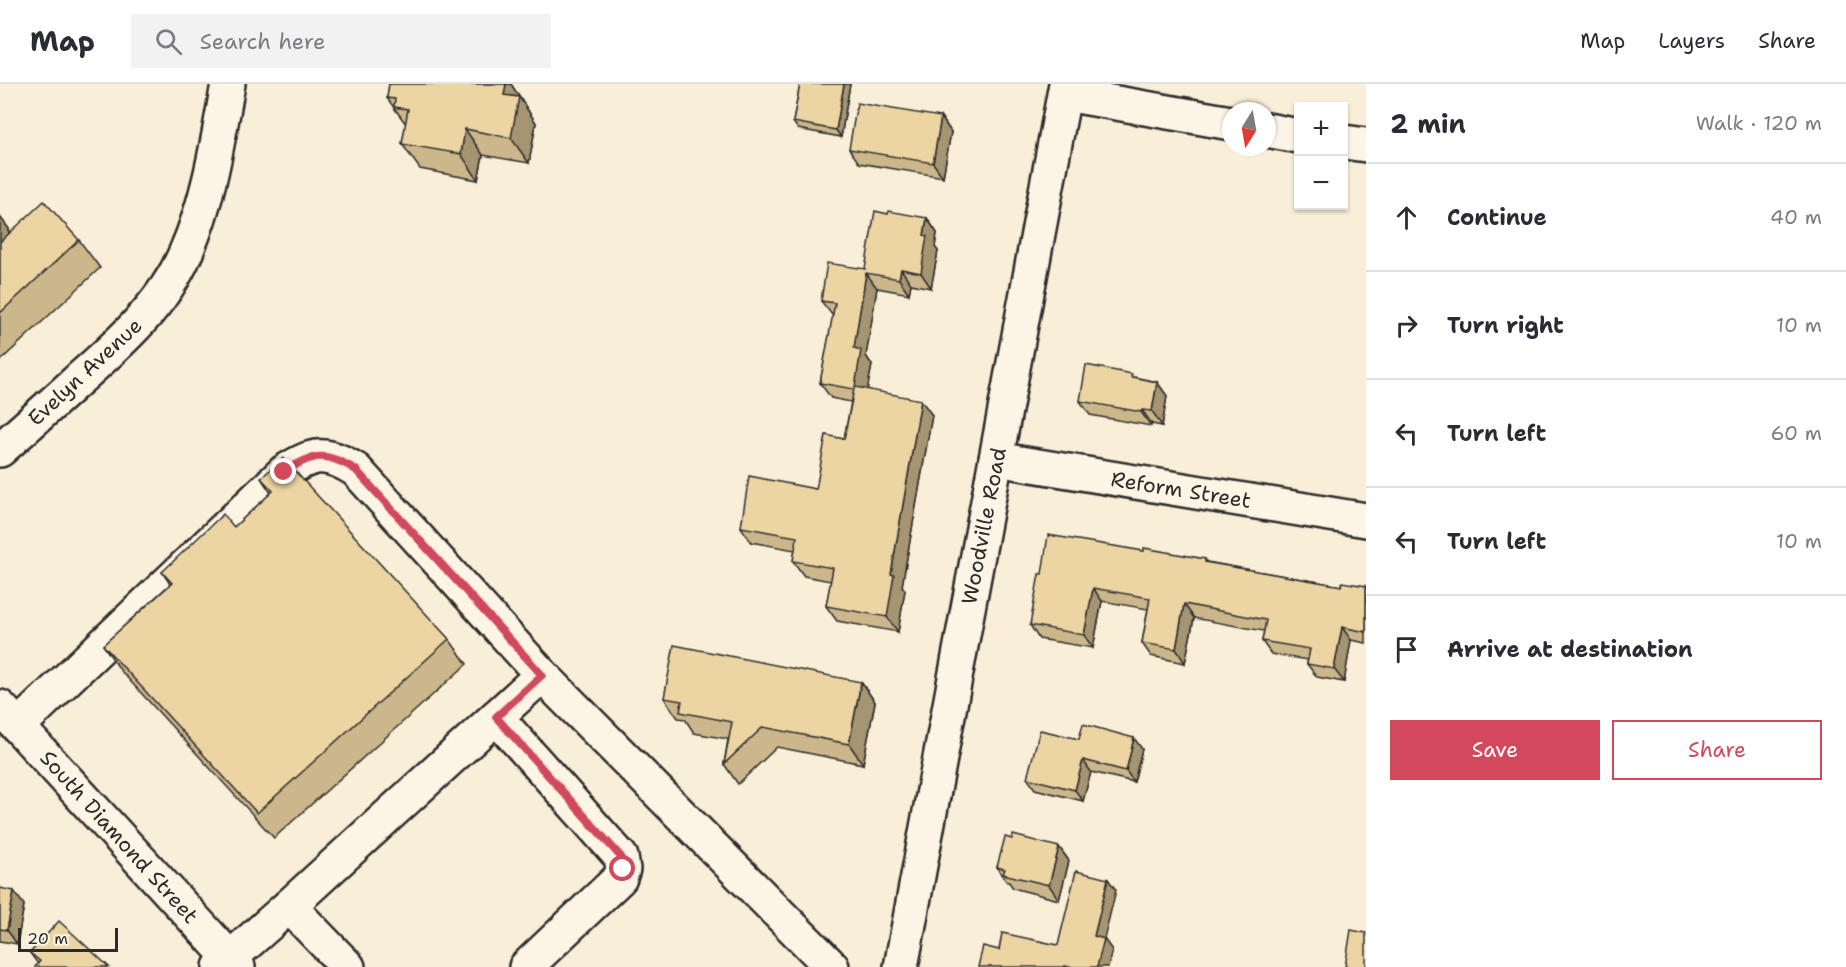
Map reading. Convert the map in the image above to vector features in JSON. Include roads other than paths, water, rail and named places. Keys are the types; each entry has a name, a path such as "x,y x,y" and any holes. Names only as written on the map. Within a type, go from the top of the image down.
{"street":[{"name":"Evelyn Avenue","path":"0,450 136,327 162,293 186,253 201,208 217,143 228,84"},
{"path":"1066,89 1222,121"},
{"name":"Woodville Road","path":"901,967 1066,89"},
{"path":"1276,132 1294,135"},
{"path":"1348,143 1366,145"},
{"path":"9,716 284,472 299,462 316,456 340,460 356,470 542,675 832,967"},
{"name":"Reform Street","path":"996,459 1366,520"},
{"path":"229,964 289,906 542,675"},
{"name":"South Diamond Street","path":"9,716 229,964"},
{"path":"496,717 621,857 623,869 620,878 526,967"},
{"path":"289,906 348,967"}]}
